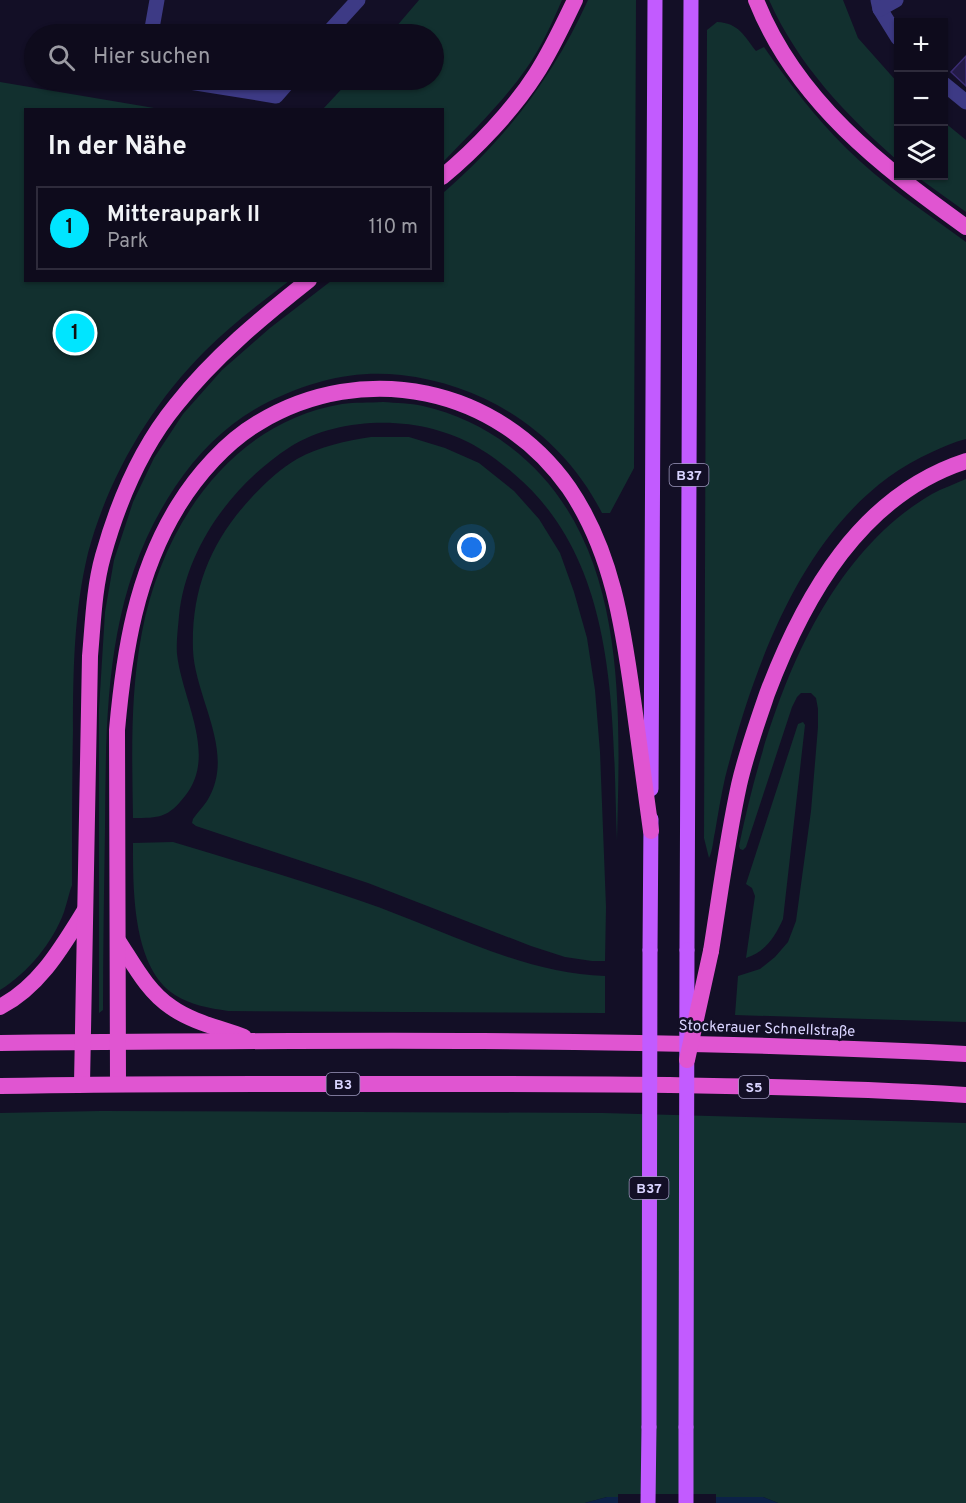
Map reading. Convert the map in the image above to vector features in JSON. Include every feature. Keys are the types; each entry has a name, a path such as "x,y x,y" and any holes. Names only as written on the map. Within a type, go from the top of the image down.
{"highway":[{"path":"444,175 498,123 536,75 561,31 575,0"},
{"path":"756,0 785,55 806,88 839,125 880,163 966,227"},
{"path":"82,1084 88,709 93,612 102,558 122,497 144,453 175,406 214,362 262,318 307,282"},
{"path":"118,1084 117,730 121,678 130,628 141,588 159,540 178,506 222,451 257,423 301,402 340,391 384,388 424,392 466,404 500,422 526,441 548,462 583,510 601,549 615,591 625,641 651,831"},
{"path":"687,1060 711,951 739,783 759,717 780,661 809,601 838,556 862,528 891,500 926,477 966,460"},
{"path":"0,1007 30,987 43,973 86,909"},
{"path":"119,941 153,992 170,1007 185,1015 253,1040"},
{"name":"Stockerauer Schnellstraße","path":"0,1043 253,1040 566,1042 727,1044 966,1054"},
{"name":"B3","path":"0,1086 567,1084"},
{"name":"S5","path":"567,1084 966,1095"}],"main road":[{"name":"B37","path":"648,1503 655,0"},
{"name":"B37","path":"686,1503 692,0"}],"lane":[{"path":"153,24 157,0"},
{"path":"336,24 358,0"},
{"path":"894,31 879,4 896,0"},
{"path":"948,87 966,102"},
{"path":"239,90 276,96 281,90"}],"green space":[{"path":"419,0 562,0 541,44 517,82 444,161 444,108 324,108 341,90 444,90 444,24 399,24"},
{"path":"588,0 636,0 634,468 610,513 602,513 566,460 519,418 492,402 463,390 433,381 383,374 349,376 300,388 268,402 241,418 205,449 175,487 152,527 135,568 122,609 109,695 103,1010 99,1013 99,709 105,612 114,560 133,502 154,458 183,414 222,370 270,328 330,282 444,282 444,192 508,128 544,80 575,28"},
{"path":"769,0 843,0 858,38 894,78 894,157 860,126 825,88 781,24"},
{"path":"717,22 736,28 756,51 764,47 803,99 846,148 889,185 966,242 966,439 932,452 889,477 853,509 821,547 794,590 753,684 725,778 709,858 704,838 707,30"},
{"path":"0,82 24,86 24,90 47,90 154,108 24,108 24,282 288,282 225,332 185,372 166,395 133,444 107,498 83,575 75,641 72,885 64,912 46,945 30,966 0,990"},
{"path":"948,125 966,140 966,212 922,180 948,180"},
{"path":"383,402 435,409 468,422 499,439 549,484 577,527 597,575 610,627 616,681 618,735 617,841 614,743 603,644 592,596 574,550 548,509 513,473 494,458 476,446 445,433 416,425 397,423 341,427 322,432 290,447 250,479 216,520 191,566 183,590 177,635 180,672 198,745 198,763 194,780 185,796 168,813 150,818 133,818 132,748 138,655 152,593 166,555 184,519 207,486 234,457 266,433 302,415 342,404"},
{"path":"371,437 409,437 445,448 479,463 514,491 539,519 560,553 587,638 595,690 600,752 606,907 605,961 565,957 531,946 368,883 192,823 207,801 215,783 218,764 212,726 195,669 193,650 196,607 206,567 225,531 252,497 273,476 306,454 343,442"},
{"path":"966,479 966,1022 735,1015 738,976 760,969 775,957 788,942 796,921 811,811 818,727 816,698 811,693 801,693 792,707 746,847 743,850 739,846 764,748 801,649 826,602 856,560 891,524 932,494"},
{"path":"803,722 805,725 783,919 769,943 759,952 746,958 755,896 752,888 746,884 798,724"},
{"path":"173,842 361,901 511,958 573,973 605,976 605,1013 228,1011 187,1001 175,995 161,983 150,966 143,947 135,903 133,843"},
{"path":"101,1111 603,1113 966,1123 966,1503 778,1503 763,1497 607,1497 585,1503 0,1503 0,1113"}],"water":[{"path":"607,1497 763,1497 778,1503 585,1503"}],"pier":[{"path":"618,1494 716,1494 716,1503 618,1503"}],"building":[{"path":"966,56 966,86 951,72"}],"place":[{"name":"Mitteraupark II","path":"75,333"}]}
